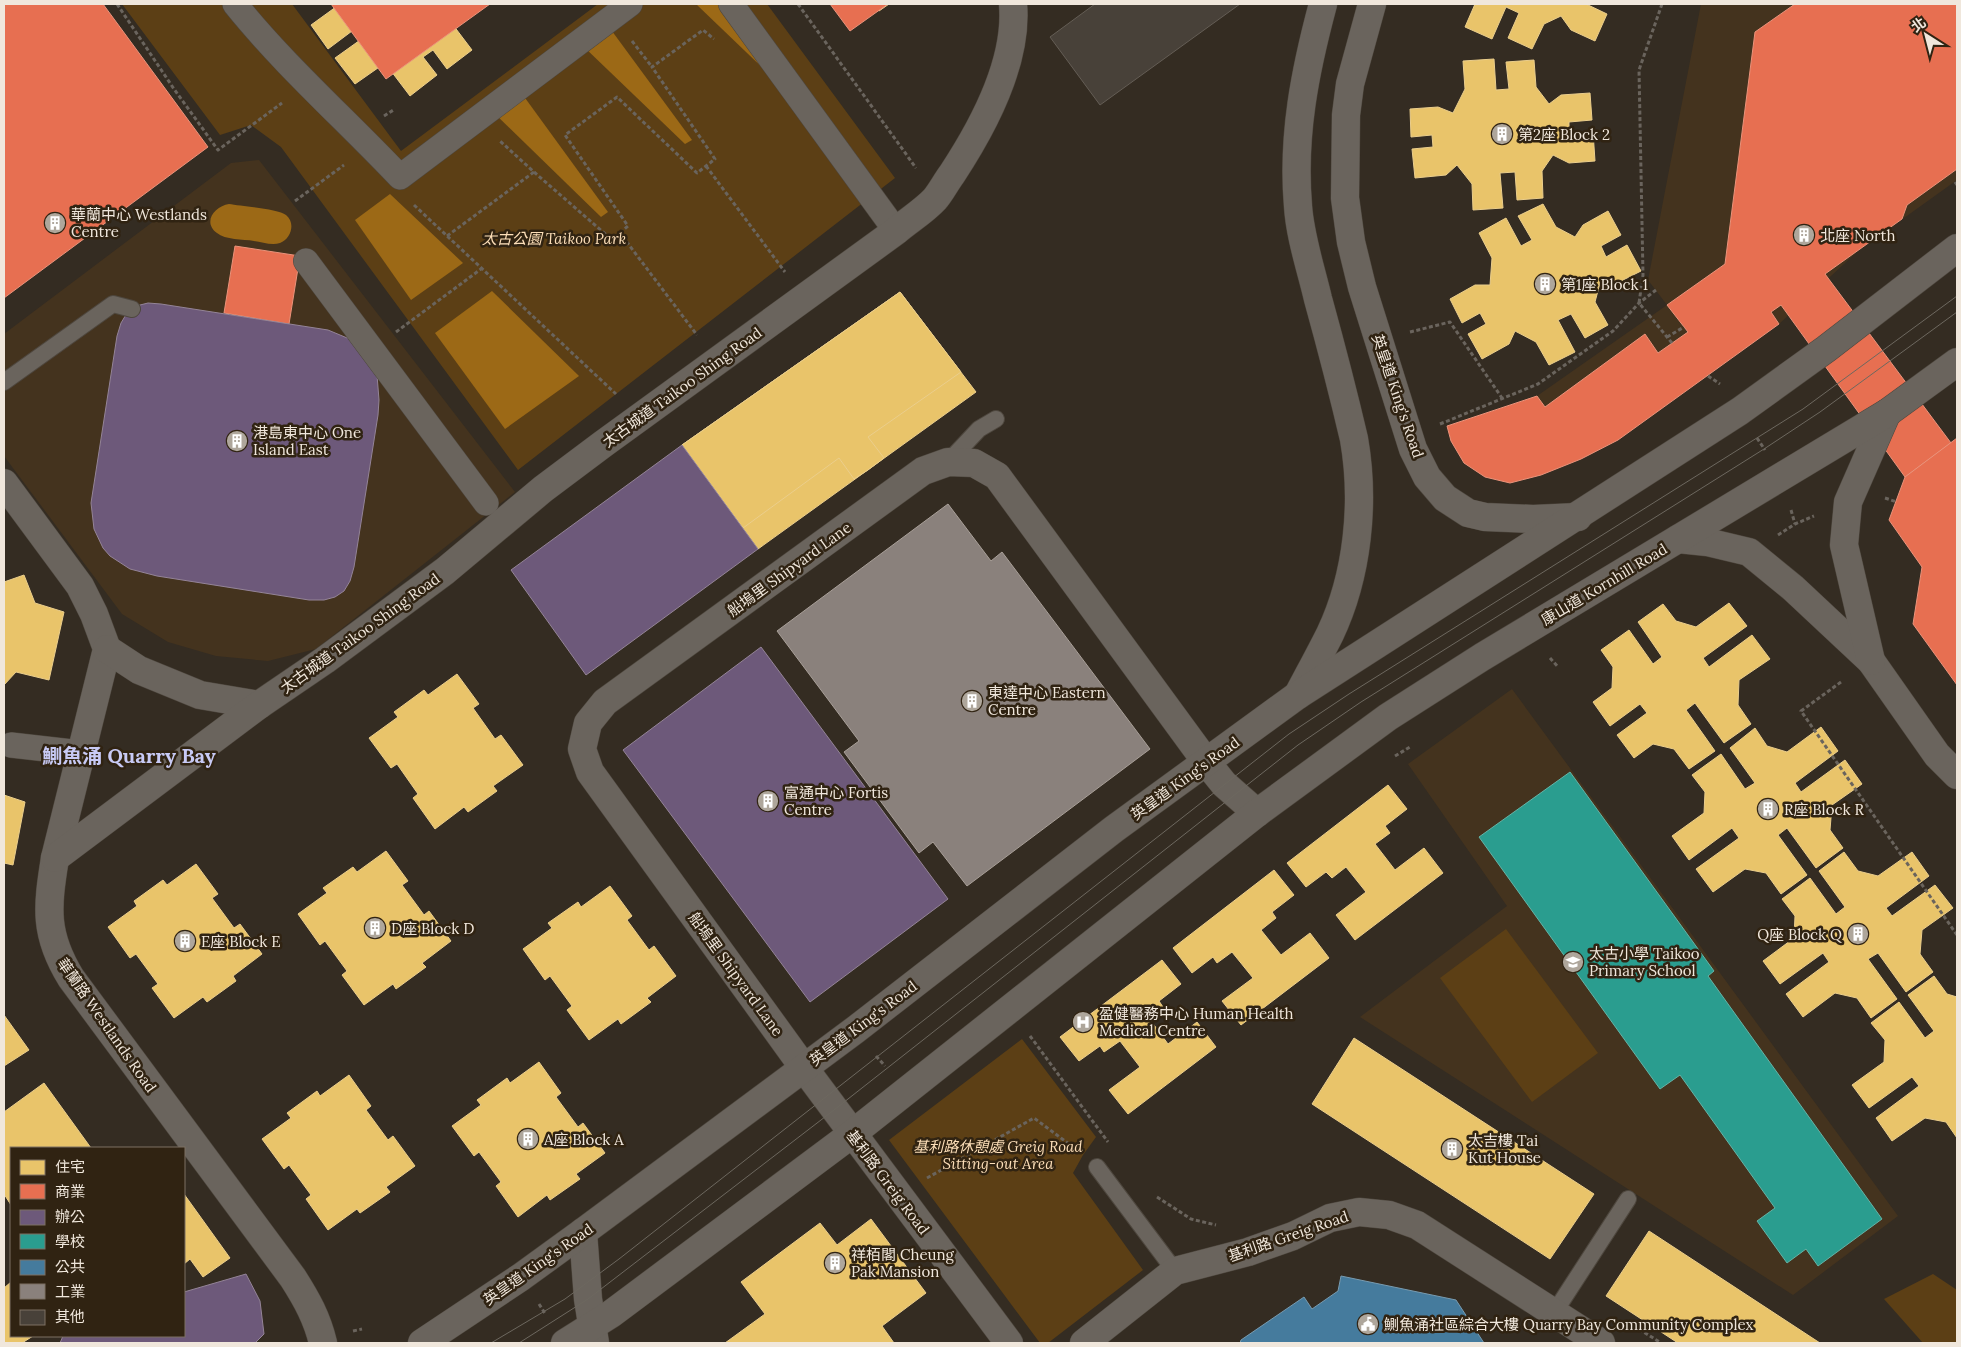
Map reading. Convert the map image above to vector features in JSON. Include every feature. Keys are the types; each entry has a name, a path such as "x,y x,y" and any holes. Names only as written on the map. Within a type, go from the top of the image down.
{"street":[{"path":"235,4 304,83 359,134 400,176 630,4"},
{"path":"731,4 896,231"},
{"name":"太古城道 Taikoo Shing Road","path":"55,858 259,705 325,660 445,571 543,489 896,231 935,199 962,159 985,118 1000,81 1011,44 1013,4"},
{"name":"英皇道 King's Road","path":"1298,695 1331,632 1345,591 1354,554 1360,503 1358,464 1354,439 1307,256 1298,208 1296,165 1299,115 1308,61 1323,4"},
{"name":"英皇道 King's Road","path":"1372,4 1350,84 1346,115 1345,198 1351,242 1362,287 1413,449 1427,477 1445,498 1468,513 1485,517 1533,519 1578,517"},
{"path":"1578,517 1764,394 1826,349 1957,248"},
{"path":"306,261 486,503"},
{"name":"康山道 Kornhill Road","path":"1257,813 1388,717 1482,657 1887,413 1957,362"},
{"path":"1871,661 1844,545 1848,502 1887,413"},
{"name":"船塢里 Shipyard Lane","path":"804,1068 590,772 582,749 588,723 605,702 923,471 948,462 974,463 997,476 1207,763 1230,789 1257,813"},
{"path":"4,483 80,586 94,614 107,649 139,670 200,695 259,705"},
{"name":"英皇道 King's Road","path":"422,1343 508,1286 583,1232 855,1030 1114,830 1298,695 1578,517"},
{"path":"1678,539 1707,542 1749,552 1793,588 1871,661 1937,755 1957,775"},
{"name":"華蘭路 Westlands Road","path":"107,649 55,858 50,888 52,940 60,960 71,978 293,1278 310,1306 319,1327 323,1343"},
{"path":"11,745 82,753"},
{"path":"565,1343 594,1335 852,1134 1257,813"},
{"name":"基利路 Greig Road","path":"804,1068 1009,1343"},
{"name":"基利路 Greig Road","path":"1084,1343 1175,1271 1248,1252 1292,1236 1330,1218 1359,1212 1389,1215 1417,1225 1601,1343"},
{"path":"583,1232 587,1284 594,1335"}],"lane":[{"path":"4,382 112,304 132,309"},
{"path":"948,462 979,430 996,419"},
{"path":"1097,1167 1175,1271"},
{"path":"1554,1312 1628,1199"}],"path":[{"path":"117,4 218,150 287,99 304,83"},
{"path":"798,4 922,176"},
{"path":"1662,4 1639,70 1643,275 1639,303 1672,343"},
{"path":"498,140 611,240 628,226 565,135 617,97 697,173 715,159 652,67 703,30 718,42"},
{"path":"168,92 174,89"},
{"path":"295,201 350,160"},
{"path":"706,166 790,278"},
{"path":"447,236 534,172"},
{"path":"413,204 618,396"},
{"path":"620,233 702,343"},
{"path":"404,326 481,269"},
{"path":"1437,425 1538,384 1613,332 1639,303 1656,290"},
{"path":"1405,333 1450,322 1502,398"},
{"path":"1667,337 1684,327"},
{"path":"1708,376 1720,383"},
{"path":"1749,552 1795,524 1848,502 1886,498 1897,502"},
{"path":"1550,658 1558,667"},
{"path":"1841,682 1801,711 1957,935"},
{"path":"855,1030 905,1091"},
{"path":"1029,1036 1111,1145"},
{"path":"921,1182 1034,1118 1083,1155"},
{"path":"1100,1145 1105,1138"},
{"path":"1153,1193 1159,1200 1191,1218 1220,1226"},
{"path":"1624,1319 1661,1343"}],"shaded area":[{"path":"696,4 728,4 768,73"},
{"name":"北座 North","path":"1701,4 1957,4 1957,180 1858,251 1779,324 1618,440 1581,459 1541,475 1510,483 1485,477 1464,463 1451,441 1447,426 1537,396 1667,305 1648,280"},
{"path":"609,27 692,140 685,144 583,46"},
{"path":"520,91 608,212 601,217 492,111"},
{"name":"港島東中心 One Island East","path":"259,160 515,492 316,649 268,661 216,656 168,642 122,614 4,456 4,334 231,163"},
{"path":"390,194 463,263 411,300 355,220"},
{"path":"229,204 268,209 286,215 291,222 291,230 287,238 280,243 274,244 220,235 213,229 211,224 212,215 219,208"},
{"path":"492,291 579,376 505,429 435,333"},
{"name":"太古小學 Taikoo Primary School","path":"1512,689 1898,1216 1793,1295 1360,1017 1507,906 1408,764"}],"green space":[{"name":"太古公園 Taikoo Park","path":"122,4 292,4 401,151 598,4 767,4 895,178 518,470 281,147 251,125 220,135"},
{"path":"1506,929 1598,1053 1532,1102 1440,978"},
{"name":"基利路休憩處 Greig Road Sitting-out Area","path":"1022,1039 1096,1137 1073,1173 1143,1270 1048,1343 1040,1343 889,1140"},
{"path":"1933,1274 1957,1290 1957,1343 1923,1343 1884,1299"}],"building: 住宅":[{"path":"340,4 464,4 447,17 472,50 447,69 433,50 423,57 437,75 410,96 385,63 355,84 335,58 363,38 356,28 328,49 311,25"},
{"path":"874,4 889,4 879,11"},
{"path":"1475,4 1586,4 1607,14 1595,41 1571,30 1561,16 1544,24 1532,49 1508,38 1519,13 1506,7 1492,39 1465,27"},
{"name":"第2座 Block 2","path":"1494,59 1496,90 1509,89 1506,62 1534,60 1536,87 1549,104 1561,95 1590,93 1592,120 1569,122 1569,134 1593,132 1595,161 1569,163 1553,155 1542,171 1543,198 1517,200 1515,172 1500,173 1503,208 1473,210 1472,184 1457,165 1446,175 1415,178 1412,149 1433,147 1432,135 1411,137 1410,109 1438,107 1453,113 1465,89 1463,61"},
{"name":"第1座 Block 1","path":"1543,204 1556,227 1575,237 1583,225 1608,211 1621,235 1601,246 1606,257 1627,245 1641,271 1617,283 1600,283 1595,302 1608,325 1585,338 1571,314 1558,320 1575,352 1549,365 1536,342 1515,331 1509,344 1482,359 1468,334 1486,324 1480,313 1462,323 1450,299 1475,285 1490,285 1492,258 1479,233 1506,218 1521,246 1532,240 1518,216"},
{"path":"900,292 976,392 758,549 682,445"},
{"path":"900,292 961,372 868,437 884,458 868,470 854,479 839,458 743,528 682,445"},
{"path":"641,490 653,508 642,516 653,531 680,512 677,508 699,492 722,523 699,540 708,552 669,579 660,567 638,583 647,596 609,624 600,612 577,628 554,597 577,581 580,585 606,566 595,550 584,558 571,541"},
{"path":"24,575 35,603 64,612 49,680 16,672 4,685 4,582"},
{"path":"1729,603 1747,626 1703,658 1709,667 1752,635 1770,659 1739,680 1738,705 1751,724 1724,743 1695,703 1686,710 1715,751 1689,769 1674,749 1653,744 1634,758 1617,735 1647,713 1640,704 1610,726 1593,702 1612,688 1613,667 1601,650 1629,630 1653,664 1662,657 1638,622 1663,604 1676,621 1696,627"},
{"path":"457,674 479,704 473,708 495,739 501,735 523,765 493,786 497,791 468,812 464,807 435,829 413,798 418,794 397,764 391,768 369,738 398,717 394,712 424,690 428,695"},
{"name":"R座 Block R","path":"1821,727 1838,751 1795,783 1801,792 1845,760 1862,784 1832,805 1830,830 1843,848 1816,868 1787,828 1778,835 1807,875 1781,894 1766,873 1745,869 1713,892 1696,869 1739,838 1732,828 1689,860 1672,836 1704,813 1705,792 1692,775 1721,754 1745,789 1755,783 1730,748 1755,728 1767,746 1787,752"},
{"path":"1388,785 1407,809 1385,826 1390,833 1375,844 1395,870 1424,848 1443,873 1355,940 1336,915 1366,892 1346,867 1332,878 1326,872 1306,887 1287,863"},
{"path":"4,795 25,802 13,865 4,863"},
{"name":"D座 Block D","path":"386,851 408,881 402,885 424,915 429,911 451,941 422,963 426,967 396,989 393,984 364,1005 342,975 347,971 325,941 320,945 298,914 327,893 323,888 353,867 357,872"},
{"name":"Q座 Block Q","path":"1844,852 1858,871 1878,876 1912,852 1929,876 1886,908 1892,916 1935,885 1953,908 1922,930 1920,954 1933,972 1906,992 1878,953 1868,959 1897,999 1871,1018 1857,998 1835,993 1803,1017 1786,994 1829,962 1823,953 1780,984 1763,961 1794,938 1795,916 1782,899 1810,878 1836,914 1845,907 1819,871"},
{"name":"E座 Block E","path":"196,864 218,894 212,898 234,928 240,924 262,954 233,976 236,981 207,1002 203,997 174,1018 152,988 158,984 136,954 130,958 108,927 137,906 134,901 163,880 167,885"},
{"path":"1274,870 1294,895 1272,912 1276,918 1261,930 1281,955 1310,933 1329,958 1241,1025 1222,1001 1253,978 1232,952 1217,963 1213,957 1192,973 1173,948"},
{"path":"610,886 632,916 627,920 649,950 654,946 676,976 647,998 651,1002 621,1024 618,1019 589,1040 567,1010 572,1006 550,976 545,980 523,949 552,928 548,923 578,902 581,907"},
{"path":"1162,960 1181,984 1159,1001 1163,1007 1149,1018 1168,1044 1197,1022 1216,1047 1128,1114 1109,1090 1140,1067 1120,1041 1104,1052 1100,1046 1079,1061 1060,1037"},
{"path":"1934,976 1947,994 1957,997 1957,1138 1946,1122 1925,1118 1892,1141 1876,1118 1919,1086 1912,1077 1869,1108 1852,1085 1884,1062 1885,1040 1871,1023 1899,1002 1925,1038 1934,1031 1908,995"},
{"path":"4,1015 29,1050 4,1066"},
{"name":"太吉樓 Tai Kut House","path":"1354,1038 1594,1194 1550,1259 1312,1104"},
{"name":"A座 Block A","path":"539,1062 561,1093 556,1097 578,1127 583,1123 605,1153 576,1174 580,1179 550,1200 547,1195 518,1217 496,1186 501,1182 479,1152 474,1156 452,1126 481,1105 477,1100 507,1078 510,1083"},
{"path":"349,1075 371,1106 366,1110 388,1140 393,1136 415,1166 386,1187 390,1192 360,1213 357,1209 328,1230 306,1199 311,1195 289,1165 284,1169 262,1139 291,1118 287,1113 317,1091 320,1096"},
{"path":"44,1083 90,1147 10,1147 10,1203 4,1194 4,1112"},
{"path":"185,1195 230,1258 203,1277 190,1259 185,1263"},
{"name":"祥栢閣 Cheung Pak Mansion","path":"871,1219 926,1293 882,1326 894,1343 725,1343 765,1314 741,1282 820,1223 837,1245"},
{"path":"1649,1231 1820,1343 1678,1343 1606,1296"},
{"path":"10,1283 10,1337 31,1337 22,1343 4,1343 4,1288"}],"building: 商業":[{"name":"華蘭中心 Westlands Centre","path":"4,4 103,4 208,147 4,298"},
{"path":"331,4 490,4 386,79"},
{"path":"830,4 888,4 850,31"},
{"name":"北座 North","path":"1795,4 1957,4 1957,169 1907,205 1902,219 1825,274 1951,443 1905,477 1781,305 1771,312 1779,324 1618,440 1581,459 1541,475 1510,483 1485,477 1464,463 1451,441 1447,426 1537,396 1545,407 1645,334 1658,353 1688,332 1667,305 1725,264 1755,32"},
{"path":"235,246 300,256 289,324 224,313"},
{"path":"1957,438 1957,685 1913,624 1922,567 1889,520 1905,477"}],"building: 辦公":[{"name":"港島東中心 One Island East","path":"148,303 328,330 352,340 377,375 378,415 354,567 350,581 344,591 335,597 324,600 309,600 157,576 130,569 110,556 103,548 94,529 91,503 117,336 121,323 127,313 136,306"},
{"path":"682,445 758,549 586,675 511,570"},
{"name":"富通中心 Fortis Centre","path":"761,647 948,899 810,1002 623,750"},
{"path":"246,1274 260,1301 264,1334 255,1343 60,1343 63,1337 185,1337 185,1292"}],"building: 學校":[{"path":"1570,772 1714,971 1708,976 1882,1219 1818,1266 1806,1249 1787,1263 1757,1221 1775,1208 1680,1075 1660,1089 1479,837"}],"building: 公共":[{"name":"鰂魚涌社區綜合大樓 Quarry Bay Community Complex","path":"1341,1276 1456,1300 1484,1343 1240,1343 1241,1340 1304,1297 1312,1309 1338,1291"}],"building: 工業":[{"name":"東達中心 Eastern Centre","path":"948,504 991,561 1002,552 1150,749 967,886 933,842 919,853 844,752 859,741 777,631"}],"building: 其他":[{"path":"1095,4 1240,4 1100,105 1050,37"}],"tram line":[{"path":"491,1343 565,1299 619,1259 1289,734 1349,694 1803,409 1957,296"},
{"path":"519,1343 588,1299 834,1110 1298,745 1361,702 1764,449 1820,412 1957,312"}],"place":[{"name":"第2座 Block 2","path":"1502,134"},
{"name":"華蘭中心 Westlands Centre","path":"55,223"},
{"name":"北座 North","path":"1804,235"},
{"name":"第1座 Block 1","path":"1545,284"},
{"name":"港島東中心 One Island East","path":"237,441"},
{"name":"東達中心 Eastern Centre","path":"972,701"},
{"name":"富通中心 Fortis Centre","path":"768,801"},
{"name":"R座 Block R","path":"1768,809"},
{"name":"D座 Block D","path":"375,928"},
{"name":"Q座 Block Q","path":"1858,934"},
{"name":"E座 Block E","path":"185,941"},
{"name":"太古小學 Taikoo Primary School","path":"1573,962"},
{"name":"盈健醫務中心 Human Health Medical Centre","path":"1083,1022"},
{"name":"A座 Block A","path":"528,1139"},
{"name":"太吉樓 Tai Kut House","path":"1452,1149"},
{"name":"祥栢閣 Cheung Pak Mansion","path":"835,1263"},
{"name":"鰂魚涌社區綜合大樓 Quarry Bay Community Complex","path":"1368,1324"}],"district":[{"name":"鰂魚涌 Quarry Bay","path":"129,755"}]}
